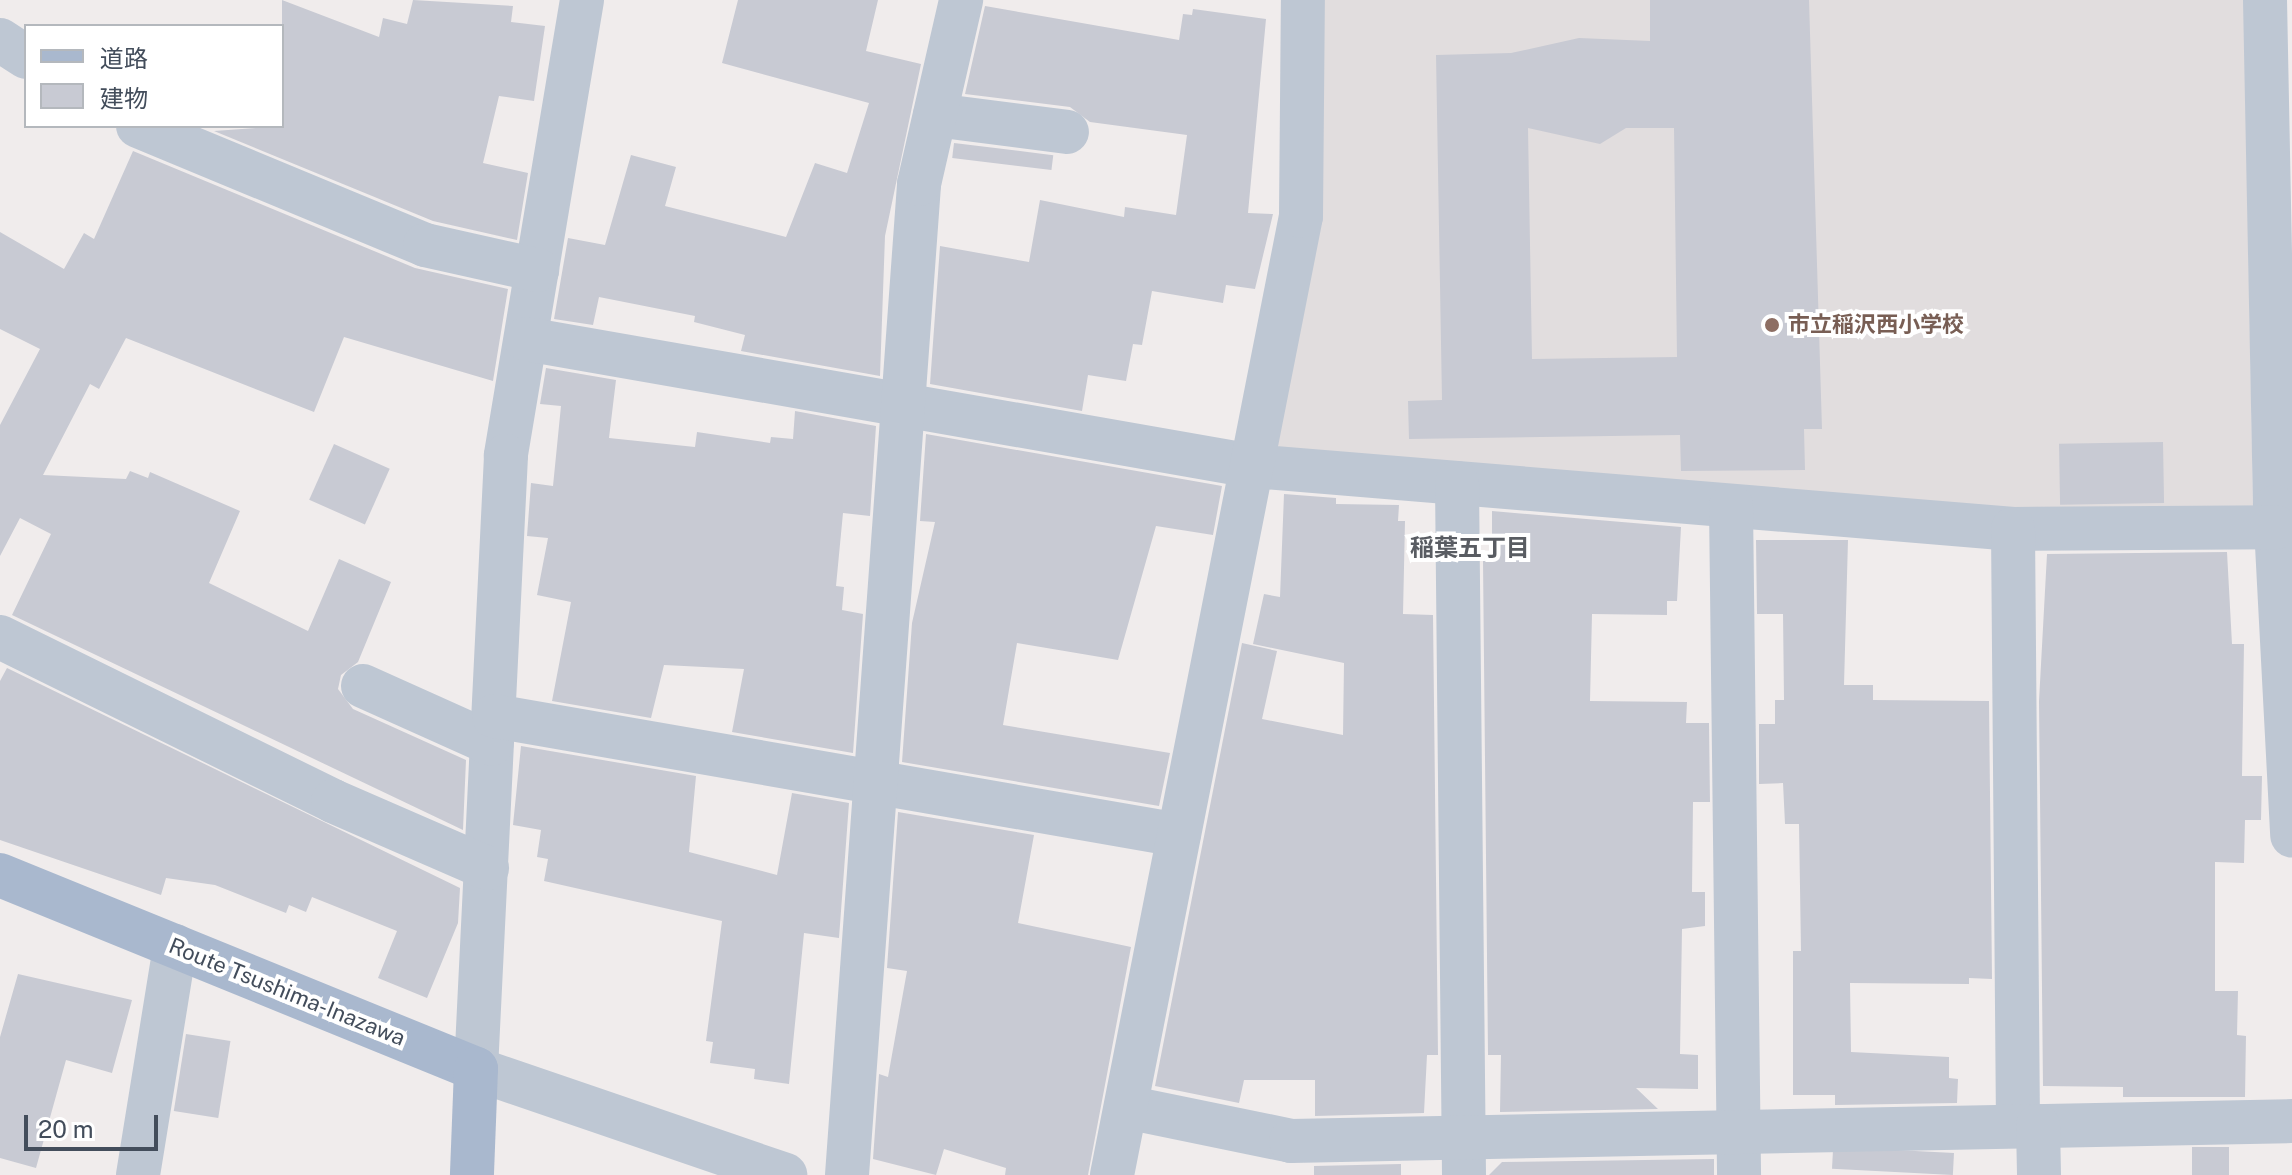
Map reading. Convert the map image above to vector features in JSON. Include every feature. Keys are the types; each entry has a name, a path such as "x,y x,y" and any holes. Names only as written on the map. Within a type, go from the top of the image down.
{"main road":[{"name":"Route Tsushima-Inazawa","path":"0,875 476,1069"},
{"path":"472,1175 476,1069"}],"street":[{"path":"582,0 506,456 476,1069 785,1175"},
{"path":"847,1175 899,404 919,184 961,0"},
{"path":"1112,1175 1301,216 1303,0"},
{"path":"2265,0 2292,836"},
{"path":"0,40 24,56"},
{"path":"935,115 1067,132"},
{"path":"143,128 425,245 537,270"},
{"path":"526,339 1252,466 2013,529 2281,514"},
{"path":"1457,483 1464,1156"},
{"path":"1731,506 1739,1175"},
{"path":"2013,529 2028,1126 2039,1175"},
{"path":"0,637 333,801 487,868"},
{"path":"363,686 493,730 872,781 1179,835"},
{"path":"138,1175 175,946"},
{"path":"1126,1107 1291,1141 1464,1156 1739,1132 2292,1121"}],"shaded area":[{"name":"市立稲沢西小学校","path":"1318,0 2244,0 2253,508 2010,512 1279,447 1272,436"}],"building":[{"path":"282,0 379,37 383,18 407,24 413,0 513,6 511,22 545,26 534,101 499,96 483,163 528,173 517,240 433,221 214,131 284,128"},
{"path":"738,0 878,0 866,51 921,64 885,236 880,376 741,351 745,335 694,322 695,316 599,297 593,325 554,319 568,238 605,245 631,155 676,167 665,206 786,237 815,163 847,173 869,103 722,63"},
{"path":"1650,0 1809,0 1822,429 1804,429 1805,470 1681,471 1680,435 1409,439 1408,401 1442,400 1436,55 1511,53 1579,38 1650,41","holes":["1528,128 1600,144 1626,128 1674,128 1677,357 1532,359"]},
{"path":"985,6 1179,40 1183,14 1192,15 1193,9 1266,19 1248,213 1273,214 1255,289 1226,285 1223,303 1152,291 1142,345 1133,344 1126,381 1088,375 1082,411 930,384 940,246 1029,262 1040,200 1124,217 1125,207 1176,215 1187,135 1090,122 1070,107 965,94"},
{"path":"954,143 1053,155 1051,170 952,158"},
{"path":"133,151 415,268 508,289 493,381 344,337 314,412 126,338 99,389 90,384 43,475 126,479 130,471 148,478 150,472 240,511 209,583 308,631 339,559 391,582 358,662 341,675 338,689 353,709 466,760 463,830 12,615 51,534 20,518 0,556 0,425 40,349 0,329 0,232 64,269 84,233 94,239"},
{"path":"546,368 616,380 609,438 695,447 697,432 770,443 771,437 793,439 795,411 876,426 870,516 843,513 836,586 844,587 842,610 863,614 853,753 732,732 744,669 664,665 651,718 552,701 571,602 537,595 548,538 527,536 531,483 553,486 561,406 540,404"},
{"path":"926,434 1222,486 1213,535 1156,526 1118,660 1017,643 1003,725 1170,753 1159,806 902,762 912,623 935,522 920,521"},
{"path":"2163,442 2164,503 2060,505 2059,444"},
{"path":"334,444 390,469 365,525 309,500"},
{"path":"1284,494 1336,498 1336,504 1399,505 1398,521 1405,521 1403,614 1433,615 1438,1055 1427,1055 1424,1113 1315,1116 1315,1080 1244,1080 1239,1103 1155,1086 1242,643 1277,651 1262,719 1343,735 1344,663 1253,644 1264,594 1280,597"},
{"path":"1492,511 1681,527 1677,601 1667,601 1667,615 1592,614 1590,701 1687,702 1686,723 1709,723 1710,802 1693,802 1692,892 1705,892 1705,926 1682,929 1680,1054 1698,1055 1698,1089 1636,1088 1658,1109 1500,1112 1501,1055 1488,1055 1483,561 1492,561"},
{"path":"1756,540 1848,540 1844,685 1873,685 1873,700 1989,701 1992,979 1969,978 1969,984 1850,983 1851,1052 1949,1057 1949,1078 1958,1079 1957,1103 1835,1105 1835,1095 1793,1095 1793,951 1801,951 1799,824 1785,824 1783,783 1759,784 1759,724 1775,724 1775,700 1784,700 1783,614 1757,614"},
{"path":"2227,552 2232,644 2244,644 2242,776 2262,776 2261,820 2245,820 2244,863 2215,862 2215,991 2238,991 2237,1035 2246,1036 2245,1097 2123,1097 2123,1087 2043,1086 2039,701 2047,554"},
{"path":"7,668 460,888 458,923 427,998 378,978 397,931 312,897 306,912 289,905 286,913 215,885 166,878 161,895 0,840 0,681"},
{"path":"521,746 696,776 689,852 777,875 792,793 849,803 839,938 804,933 789,1084 754,1079 755,1069 710,1063 713,1042 706,1041 722,921 544,881 548,859 537,857 541,830 513,825"},
{"path":"898,812 1034,835 1018,923 1131,947 1088,1175 1005,1175 1006,1168 944,1149 936,1175 873,1159 879,1074 888,1077 907,971 887,968"},
{"path":"18,974 132,1000 112,1073 66,1060 36,1168 0,1158 0,1037"},
{"path":"186,1034 230,1041 218,1118 174,1111"},
{"path":"1833,1147 1954,1153 1953,1175 1832,1169"},
{"path":"2192,1147 2229,1147 2229,1175 2192,1175"},
{"path":"1714,1159 1714,1175 1489,1175 1502,1162"},
{"path":"1401,1164 1401,1175 1314,1175 1314,1166"}],"place":[{"name":"市立稲沢西小学校","path":"1772,325"}],"district":[{"name":"稲葉五丁目","path":"1470,548"}]}
